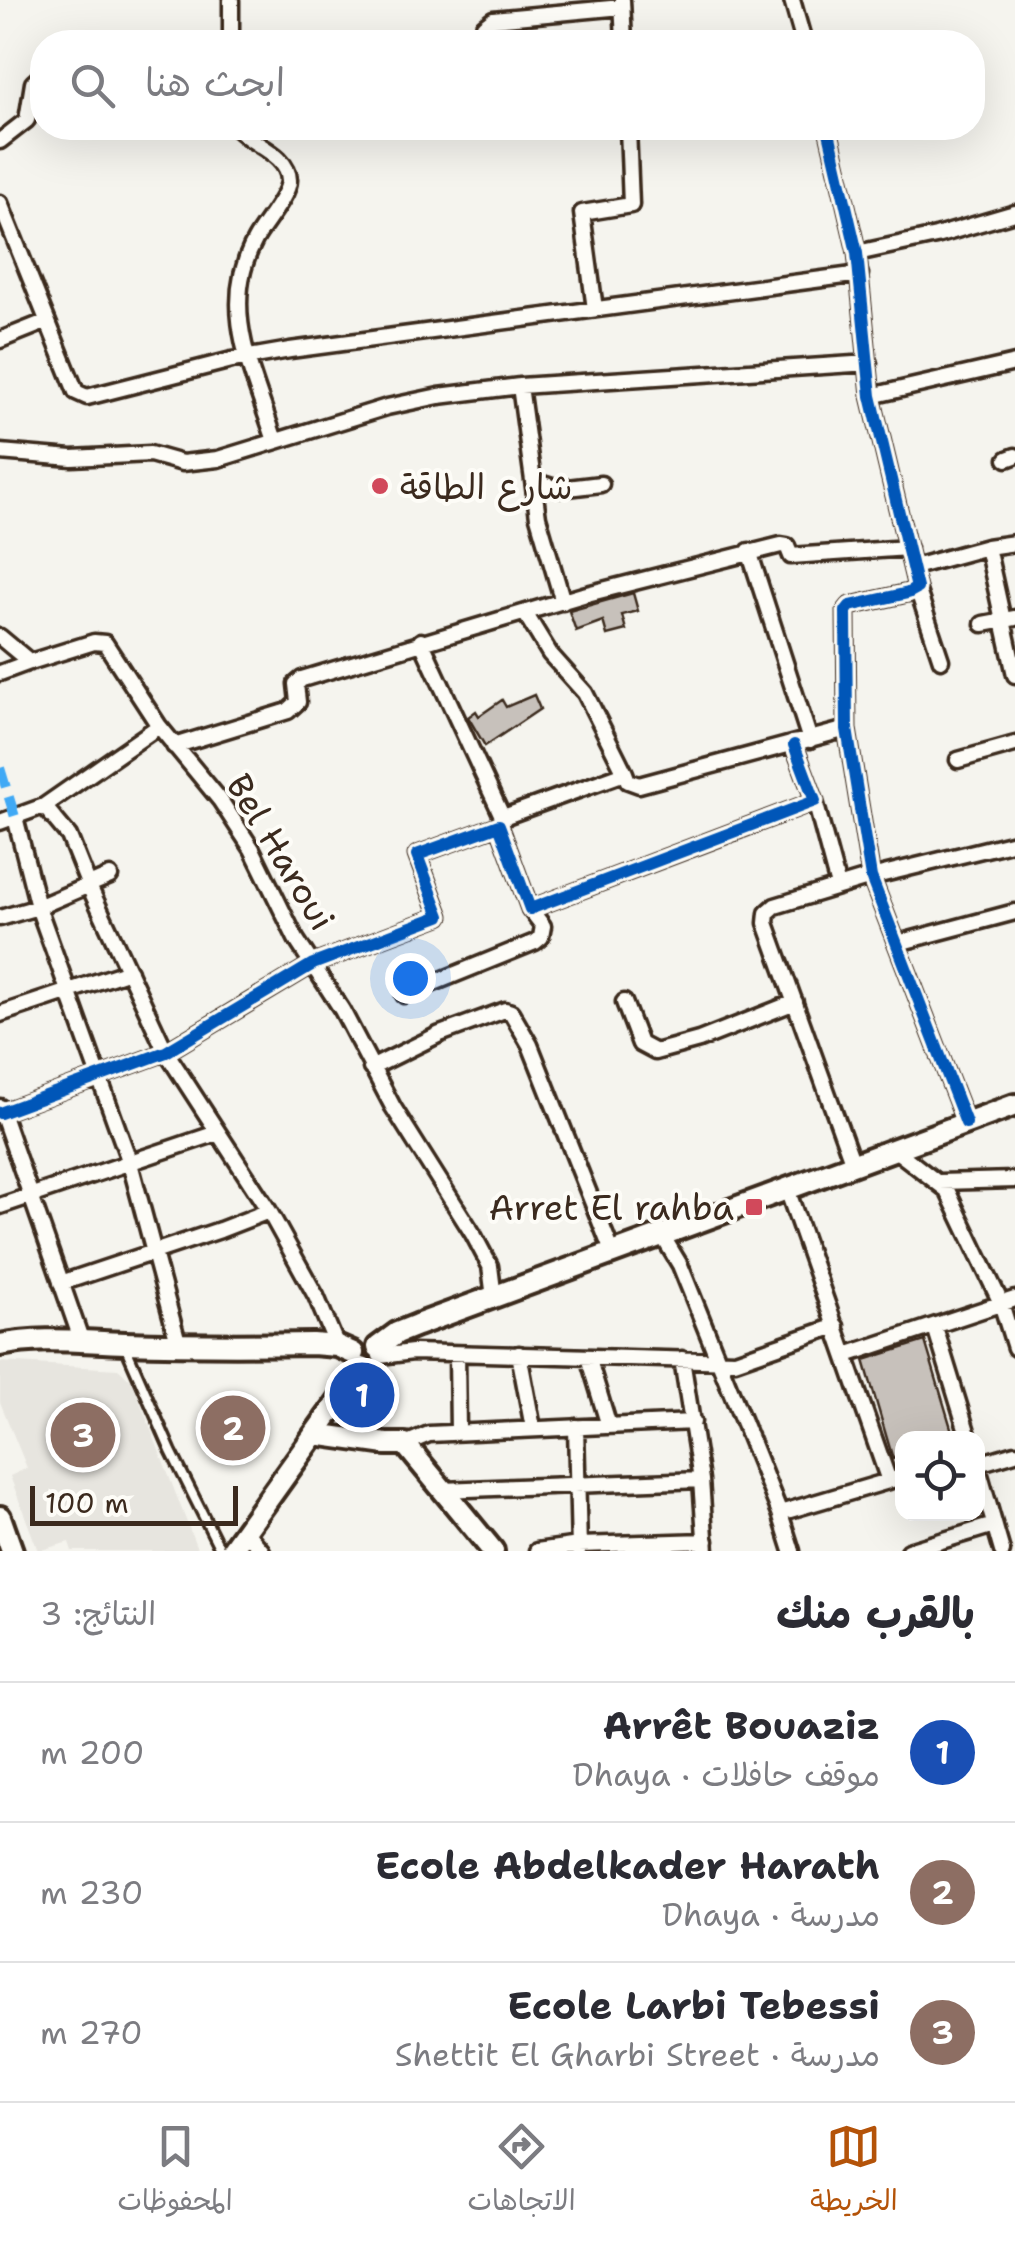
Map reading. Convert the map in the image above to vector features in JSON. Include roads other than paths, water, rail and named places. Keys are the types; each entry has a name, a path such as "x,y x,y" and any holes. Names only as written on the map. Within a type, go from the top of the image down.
{"street":[{"path":"230,30 231,0"},
{"path":"792,0 801,30"},
{"path":"484,30 493,19 622,4 623,30"},
{"path":"0,141 27,120 30,102"},
{"path":"251,140 282,162 289,178 283,196 254,242 236,294 242,337 275,440"},
{"path":"596,309 582,213 631,204 628,140"},
{"path":"831,140 857,253 871,396 918,588 941,660"},
{"path":"0,203 45,322 81,396 126,389 232,360 860,274"},
{"path":"857,253 1015,213"},
{"path":"0,340 45,322"},
{"path":"0,452 72,458 150,454 193,463 387,407 440,396 520,386 869,363"},
{"path":"871,396 1015,363"},
{"path":"520,386 538,517 563,602"},
{"path":"533,481 559,489 601,484"},
{"path":"914,567 1015,543"},
{"path":"174,746 288,711 298,702 297,681 422,641 749,551 785,545 791,556 908,548"},
{"path":"987,547 1009,620 1015,675"},
{"path":"749,551 810,740"},
{"path":"918,588 850,606 846,611 847,729 872,877 966,1123"},
{"path":"526,613 550,654 586,693 628,782 640,785 847,729"},
{"path":"984,624 1009,620"},
{"path":"0,637 30,662"},
{"path":"404,995 535,942 541,937 543,926 530,909 501,822 422,641"},
{"name":"Bel Haroui","path":"30,662 94,642 105,643 159,726 220,800 252,848 296,939 342,1010 371,1068 473,1234 490,1266 494,1298"},
{"path":"0,673 30,662"},
{"path":"0,822 44,806 159,726"},
{"path":"794,744 815,801 838,886"},
{"path":"958,760 1015,744"},
{"path":"81,1339 1,1110 166,1052 313,964 440,916 418,856 626,773"},
{"path":"530,909 815,801"},
{"path":"44,806 70,836 166,1052 269,1211 311,1286 362,1354"},
{"path":"15,816 38,907 130,1163 178,1342"},
{"path":"853,1164 766,923 767,913 775,906 838,886 1015,842"},
{"path":"0,918 38,907 110,876"},
{"path":"898,943 1015,912"},
{"path":"0,1014 129,971"},
{"path":"624,1002 640,1044 655,1052 699,1040 795,1002"},
{"path":"371,1068 440,1034 505,1010 511,1012 530,1046 613,1254"},
{"path":"231,1551 314,1434 362,1354 397,1333 1015,1105"},
{"path":"0,1206 218,1133"},
{"path":"894,1150 947,1190 1008,1301 1015,1348"},
{"path":"940,1182 1015,1180"},
{"path":"786,1189 846,1356 895,1477"},
{"path":"61,1283 269,1211"},
{"path":"662,1236 680,1265 792,1551"},
{"path":"846,1356 1008,1301"},
{"path":"0,1344 81,1339 362,1354 718,1360 748,1358 836,1326"},
{"path":"936,1327 967,1431"},
{"path":"457,1354 458,1432"},
{"path":"518,1354 533,1428"},
{"path":"588,1357 609,1426"},
{"path":"538,1551 706,1546 701,1480 682,1359"},
{"path":"314,1434 405,1444 428,1434 693,1422"},
{"path":"576,1427 579,1548"},
{"path":"405,1444 494,1551"},
{"path":"985,1464 1015,1454"},
{"path":"780,1513 895,1479"},
{"path":"442,1490 701,1480"},
{"path":"985,1492 1002,1551"},
{"path":"0,1516 12,1551"},
{"path":"908,1551 930,1548 994,1525"},
{"path":"246,1531 262,1551"}],"lane":[{"path":"124,1344 221,1551"}],"place":[{"name":"شارع الطاقة","path":"380,486"},
{"name":"Arret El rahba","path":"754,1207"},
{"name":"Arrêt Bouaziz","path":"362,1395"},
{"name":"Ecole Abdelkader Harath","path":"233,1428"},
{"name":"Ecole Larbi Tebessi","path":"83,1435"}]}
